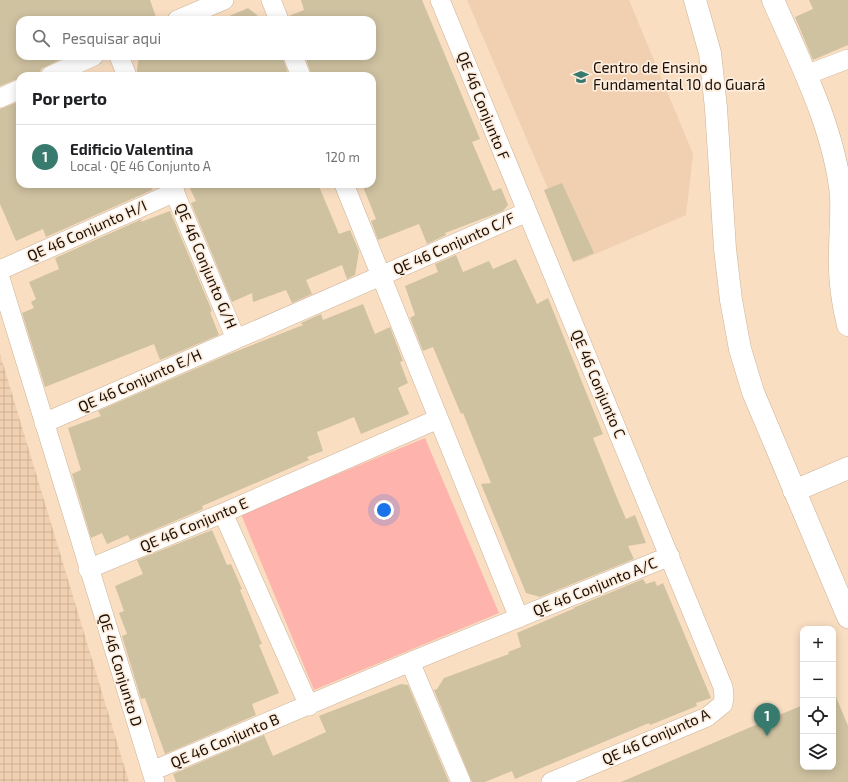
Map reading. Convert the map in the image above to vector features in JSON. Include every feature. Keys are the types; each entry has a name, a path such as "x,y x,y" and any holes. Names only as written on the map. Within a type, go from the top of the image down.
{"street":[{"path":"186,16 224,0"},
{"path":"271,0 277,16"},
{"name":"QE 46 Conjunto F","path":"440,0 527,212"},
{"path":"695,0 710,53 718,130 726,256 731,300 740,349 752,392 848,617"},
{"path":"773,0 806,76 829,141 837,175 841,196 844,252 842,301 848,325"},
{"path":"806,76 848,59"},
{"path":"59,72 85,60"},
{"path":"121,60 126,72"},
{"path":"295,60 299,72"},
{"path":"0,98 16,91"},
{"name":"QE 46 Conjunto H/I","path":"0,270 173,188"},
{"name":"QE 46 Conjunto G/H","path":"173,188 236,339"},
{"path":"346,188 519,618"},
{"name":"QE 46 Conjunto C/F","path":"236,339 527,212"},
{"name":"QE 46 Conjunto C","path":"527,212 670,556"},
{"path":"0,278 88,569"},
{"name":"QE 46 Conjunto E/H","path":"44,423 236,339"},
{"name":"QE 46 Conjunto E","path":"88,569 223,513 438,419"},
{"path":"794,491 848,468"},
{"path":"223,513 309,706"},
{"name":"QE 46 Conjunto A/C","path":"410,662 670,556"},
{"name":"QE 46 Conjunto A","path":"551,782 697,722 707,717 723,704 723,687 670,556"},
{"name":"QE 46 Conjunto D","path":"88,569 154,777"},
{"path":"410,662 461,782"},
{"name":"QE 46 Conjunto B","path":"154,777 309,706 410,662"}],"shaded area":[{"name":"Centro de Ensino Fundamental 10 do Guará","path":"467,0 629,0 693,154 686,215 579,261"},
{"path":"0,354 129,782 0,782"},
{"path":"425,438 499,613 314,690 241,514"}],"building":[{"path":"0,0 150,0 156,16 16,16 16,60 59,60 41,69 40,72 16,72 16,80 0,86"},
{"path":"301,0 422,0 480,139 472,142 493,191 501,188 508,205 503,211 445,233 446,235 427,244 419,224 378,240 371,221 376,219 364,188 376,188 376,72 311,72 306,60 376,60 376,16 289,16 304,10"},
{"path":"809,0 848,0 848,45 813,60 795,17 813,9"},
{"path":"248,8 257,16 229,16"},
{"path":"138,60 283,60 288,72 137,72"},
{"path":"16,103 16,188 153,188 152,190 46,237 43,229 16,241 0,204 0,109"},
{"path":"562,183 594,253 573,262 544,190"},
{"path":"190,188 320,188 339,234 350,230 359,251 355,275 347,279 342,265 306,280 312,294 292,303 286,290 253,302 252,293 232,302 191,203 196,201"},
{"path":"170,211 212,311 210,312 219,335 160,360 154,344 45,387 22,313 34,308 31,302 36,299 29,282 59,269 55,258 142,219 141,222"},
{"path":"456,255 463,272 489,261 493,269 516,259 537,304 548,298 603,434 593,438 617,498 626,519 635,515 646,543 628,546 634,559 540,597 526,593 481,484 491,483 463,413 461,414 433,347 423,351 410,318 415,315 405,286 438,272 435,264"},
{"path":"363,304 375,334 390,327 403,361 400,362 408,383 398,388 409,414 361,434 354,417 317,432 323,451 307,457 309,460 202,506 203,509 130,540 128,535 107,544 102,533 91,538 72,474 81,470 68,428 101,416 98,411 227,355 303,325 301,323 321,314 323,320"},
{"path":"212,530 227,565 231,564 242,589 240,590 262,644 259,645 279,693 252,704 256,715 165,754 145,698 141,699 122,636 127,634 119,613 124,611 115,586 143,574 137,560"},
{"path":"643,579 646,584 655,581 657,586 663,583 711,698 696,703 697,706 650,725 649,723 515,779 512,771 485,782 472,782 434,690 437,689 444,678 509,654 508,652 521,647 517,633"},
{"path":"401,684 408,685 449,782 176,782 173,774 264,735 273,756 326,732 319,716"},
{"path":"836,697 848,726 848,782 621,782 800,706 800,770 836,770"}],"place":[{"name":"Centro de Ensino Fundamental 10 do Guará","path":"581,77"},
{"name":"Edificio Valentina","path":"767,736"}]}
